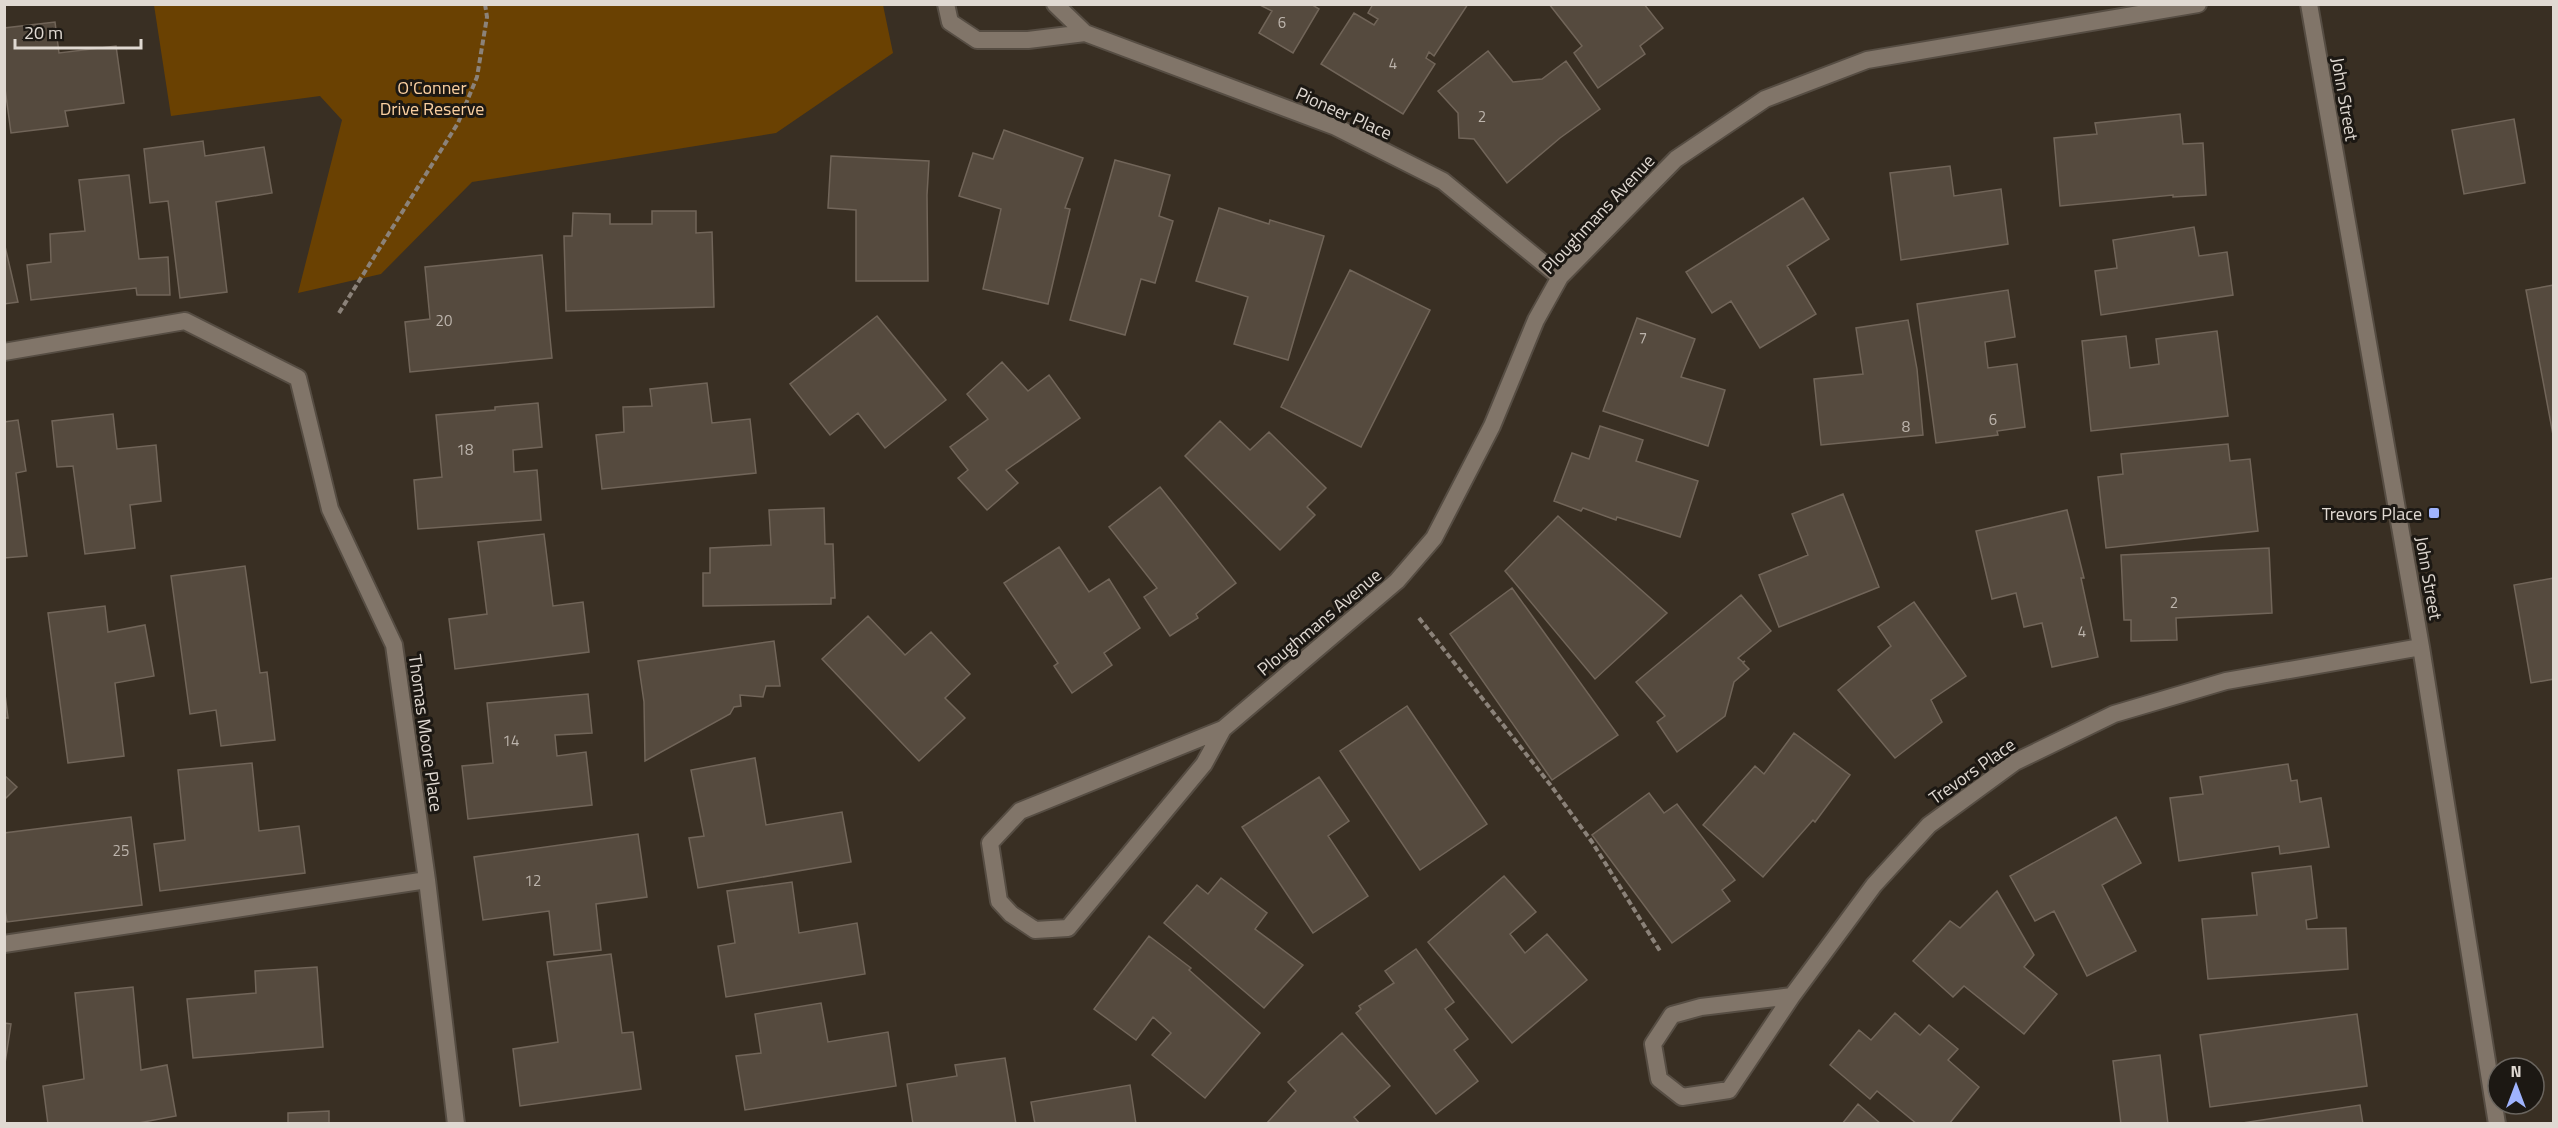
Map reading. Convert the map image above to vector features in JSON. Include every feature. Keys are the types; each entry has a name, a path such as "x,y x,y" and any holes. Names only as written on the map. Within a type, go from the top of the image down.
{"street":[{"name":"Pioneer Place","path":"946,4 950,22 977,40 1028,40 1085,33"},
{"name":"Pioneer Place","path":"1055,4 1085,33 1336,127 1443,181 1560,277"},
{"name":"Ploughmans Avenue","path":"1223,729 1204,764 1068,928 1035,930 1011,914 999,901 990,843 1020,811 1223,729 1397,581 1434,538 1492,426 1536,321 1560,277 1676,159 1765,99 1867,60 2198,4"},
{"name":"John Street","path":"2309,4 2421,647 2497,1124"},
{"name":"Thomas Moore Place","path":"4,352 185,321 298,378 330,509 394,645 427,880 456,1124"},
{"name":"Trevors Place","path":"1792,996 1701,1007 1672,1015 1653,1044 1659,1079 1682,1097 1729,1090 1792,996 1874,885 1929,825 2015,762 2114,714 2215,685 2421,647"},
{"path":"4,944 427,880"}],"path":[{"path":"339,313 458,123 477,77 487,17 485,4"},
{"path":"1419,618 1552,786 1592,842 1660,951"}],"green space":[{"name":"O'Conner Drive Reserve","path":"154,5 883,5 893,53 776,133 472,182 381,274 298,293 342,120 320,96 171,116"}],"building":[{"path":"1258,4 1311,4 1319,9 1293,53 1259,33 1272,11"},
{"path":"1373,4 1468,4 1434,56 1429,52 1426,58 1435,64 1403,114 1321,64 1354,13 1374,25 1378,19 1368,13"},
{"path":"1549,4 1644,4 1663,28 1640,46 1645,54 1598,88 1574,53 1582,46"},
{"path":"55,22 59,53 116,46 124,103 65,111 68,126 11,133 4,81 4,28"},
{"path":"1488,51 1513,82 1542,79 1566,61 1600,109 1560,138 1507,183 1474,139 1459,138 1458,113 1438,91"},
{"path":"2180,114 2183,144 2203,143 2206,195 2173,197 2173,195 2060,206 2054,138 2097,134 2095,123"},
{"path":"2514,119 2525,183 2464,194 2452,130"},
{"path":"1004,130 1083,158 1065,208 1070,209 1048,304 983,289 1001,209 959,196 973,153 993,159"},
{"path":"203,141 205,156 264,147 272,193 216,202 227,292 180,298 168,201 150,203 144,149"},
{"path":"831,156 929,161 928,281 856,281 856,210 828,208"},
{"path":"1115,160 1170,175 1159,216 1173,221 1155,283 1141,279 1125,335 1070,320"},
{"path":"1950,166 1954,196 2001,189 2008,244 1901,260 1890,173"},
{"path":"129,175 139,259 168,257 170,295 137,295 136,288 31,300 27,265 51,262 50,234 85,231 79,180"},
{"path":"1803,198 1829,239 1787,266 1816,314 1760,348 1731,301 1712,313 1686,272"},
{"path":"1219,208 1269,224 1270,220 1324,236 1288,360 1234,344 1248,297 1196,281"},
{"path":"652,211 696,211 696,233 712,232 714,307 566,311 564,236 572,236 573,213 610,214 610,224 652,224"},
{"path":"2194,227 2199,256 2227,252 2233,295 2101,315 2095,271 2117,268 2113,240"},
{"path":"4,242 18,302 4,304"},
{"path":"542,255 552,358 410,372 405,322 430,319 425,267"},
{"path":"1350,270 1430,310 1361,447 1281,407"},
{"path":"2554,285 2554,440 2526,290"},
{"path":"2008,290 2015,337 1985,342 1988,368 2017,364 2025,427 1997,431 1998,435 1936,443 1917,304"},
{"path":"877,316 946,400 885,448 858,413 830,435 790,384"},
{"path":"1637,318 1695,339 1681,377 1725,390 1708,446 1603,411"},
{"path":"1908,320 1917,369 1923,435 1821,445 1814,379 1863,374 1856,328"},
{"path":"2217,331 2228,416 2091,431 2082,341 2126,336 2130,368 2159,364 2156,339"},
{"path":"1002,362 1028,391 1049,375 1080,418 1006,470 1018,483 987,510 958,478 968,470 950,447 988,419 967,394"},
{"path":"707,383 712,423 750,419 756,473 602,489 596,435 624,432 623,407 652,406 650,389"},
{"path":"538,403 542,447 513,450 514,472 537,470 541,520 418,529 414,480 442,477 436,415 495,410 495,407"},
{"path":"113,414 117,449 156,445 161,501 130,505 135,548 85,554 73,466 57,467 52,421"},
{"path":"18,420 26,471 16,473 27,556 4,558 4,422"},
{"path":"1220,421 1250,450 1269,432 1326,488 1307,507 1315,515 1280,550 1185,456"},
{"path":"1600,426 1643,440 1636,461 1698,481 1680,537 1617,517 1616,520 1583,508 1581,511 1554,501 1572,453 1589,459"},
{"path":"2228,444 2230,461 2250,459 2258,531 2106,548 2098,477 2123,474 2121,454"},
{"path":"1160,487 1236,583 1196,614 1198,618 1170,636 1144,597 1157,588 1109,527"},
{"path":"1843,494 1879,587 1779,627 1759,575 1808,555 1792,514"},
{"path":"824,508 825,544 833,544 835,598 831,598 831,604 703,606 703,573 710,573 710,548 771,545 769,510"},
{"path":"2067,510 2084,578 2081,578 2098,657 2052,667 2042,623 2024,627 2016,593 1992,599 1976,531"},
{"path":"1558,516 1667,613 1595,679 1505,571"},
{"path":"544,534 553,606 583,602 589,652 455,669 449,619 487,614 478,542"},
{"path":"1059,547 1089,592 1109,579 1140,628 1104,653 1112,665 1072,693 1054,666 1058,663 1004,583"},
{"path":"2269,548 2272,613 2176,618 2177,640 2131,641 2131,620 2124,620 2121,555"},
{"path":"245,566 260,673 267,672 275,740 221,746 216,710 190,714 171,576"},
{"path":"2554,578 2554,679 2531,683 2514,585"},
{"path":"1512,588 1618,735 1552,780 1450,634"},
{"path":"1741,595 1771,631 1738,658 1745,661 1743,663 1749,669 1734,682 1725,716 1677,752 1657,722 1665,716 1636,682"},
{"path":"1914,602 1966,676 1931,700 1942,722 1895,758 1838,690 1891,646 1878,627"},
{"path":"105,606 108,632 145,625 154,676 115,683 124,756 68,763 48,613"},
{"path":"868,616 905,655 931,632 970,674 945,698 965,718 919,761 822,659"},
{"path":"774,641 780,686 766,686 763,697 740,695 741,706 734,707 730,714 645,761 644,702 638,661"},
{"path":"4,686 8,718 4,718"},
{"path":"588,694 592,733 555,735 557,756 586,752 592,805 468,819 462,766 493,763 487,703"},
{"path":"1407,706 1487,824 1420,870 1340,751"},
{"path":"1794,733 1850,775 1815,822 1813,820 1763,877 1703,825 1755,766 1764,774"},
{"path":"755,758 766,825 842,812 851,862 698,888 689,838 704,836 691,770"},
{"path":"252,763 259,831 299,826 305,873 160,891 154,844 185,840 178,770"},
{"path":"2288,764 2291,781 2297,780 2300,802 2321,798 2329,847 2280,854 2279,846 2179,861 2170,798 2203,794 2200,777"},
{"path":"4,775 17,787 4,800"},
{"path":"1319,777 1349,821 1328,836 1368,896 1313,933 1242,827"},
{"path":"1649,793 1664,813 1677,804 1735,880 1722,890 1730,901 1672,943 1592,835"},
{"path":"131,817 142,905 7,922 4,904 4,833"},
{"path":"2116,817 2141,863 2102,885 2136,951 2087,976 2054,911 2035,921 2010,876"},
{"path":"638,834 647,897 596,904 601,950 554,955 549,911 483,920 474,857"},
{"path":"2311,866 2317,918 2306,920 2307,929 2346,928 2348,969 2208,979 2202,919 2257,915 2252,873"},
{"path":"1504,876 1536,912 1510,934 1525,953 1547,934 1587,980 1512,1043 1428,942"},
{"path":"1221,878 1267,913 1255,929 1303,965 1264,1008 1164,923 1197,885 1208,894"},
{"path":"792,882 799,933 857,923 865,974 726,997 718,946 735,943 727,891"},
{"path":"1997,891 2034,955 2024,967 2057,994 2024,1034 1964,986 1953,997 1913,961 1950,921 1960,928"},
{"path":"1149,936 1191,968 1189,970 1260,1033 1205,1098 1152,1055 1171,1033 1153,1017 1136,1040 1094,1009"},
{"path":"1416,949 1454,1002 1445,1009 1468,1039 1454,1050 1478,1081 1436,1114 1356,1013 1361,1009 1359,1006 1394,983 1385,971"},
{"path":"611,954 622,1033 633,1032 641,1089 520,1106 513,1049 558,1042 547,962"},
{"path":"317,967 323,1047 193,1058 187,999 256,993 255,971"},
{"path":"133,987 141,1070 167,1065 176,1116 133,1124 48,1124 43,1086 84,1079 75,993"},
{"path":"821,1003 828,1042 888,1032 896,1086 745,1110 736,1056 761,1053 755,1014"},
{"path":"1895,1013 1920,1035 1929,1025 1958,1049 1948,1060 1979,1087 1949,1124 1917,1124 1877,1091 1870,1099 1830,1065 1859,1030 1871,1040"},
{"path":"2357,1014 2367,1086 2210,1107 2200,1035"},
{"path":"4,1023 11,1024 4,1070"},
{"path":"1342,1033 1390,1086 1354,1117 1360,1124 1266,1124 1296,1091 1288,1082"},
{"path":"2160,1055 2168,1124 2121,1124 2113,1061"},
{"path":"1005,1058 1016,1124 913,1124 907,1084 957,1076 955,1065"},
{"path":"1130,1085 1136,1124 1035,1124 1031,1102"},
{"path":"1858,1104 1881,1124 1842,1124"},
{"path":"2360,1105 2363,1124 2236,1124"},
{"path":"329,1111 329,1124 288,1124 288,1113"}],"place":[{"name":"Trevors Place","path":"2434,513"}]}
